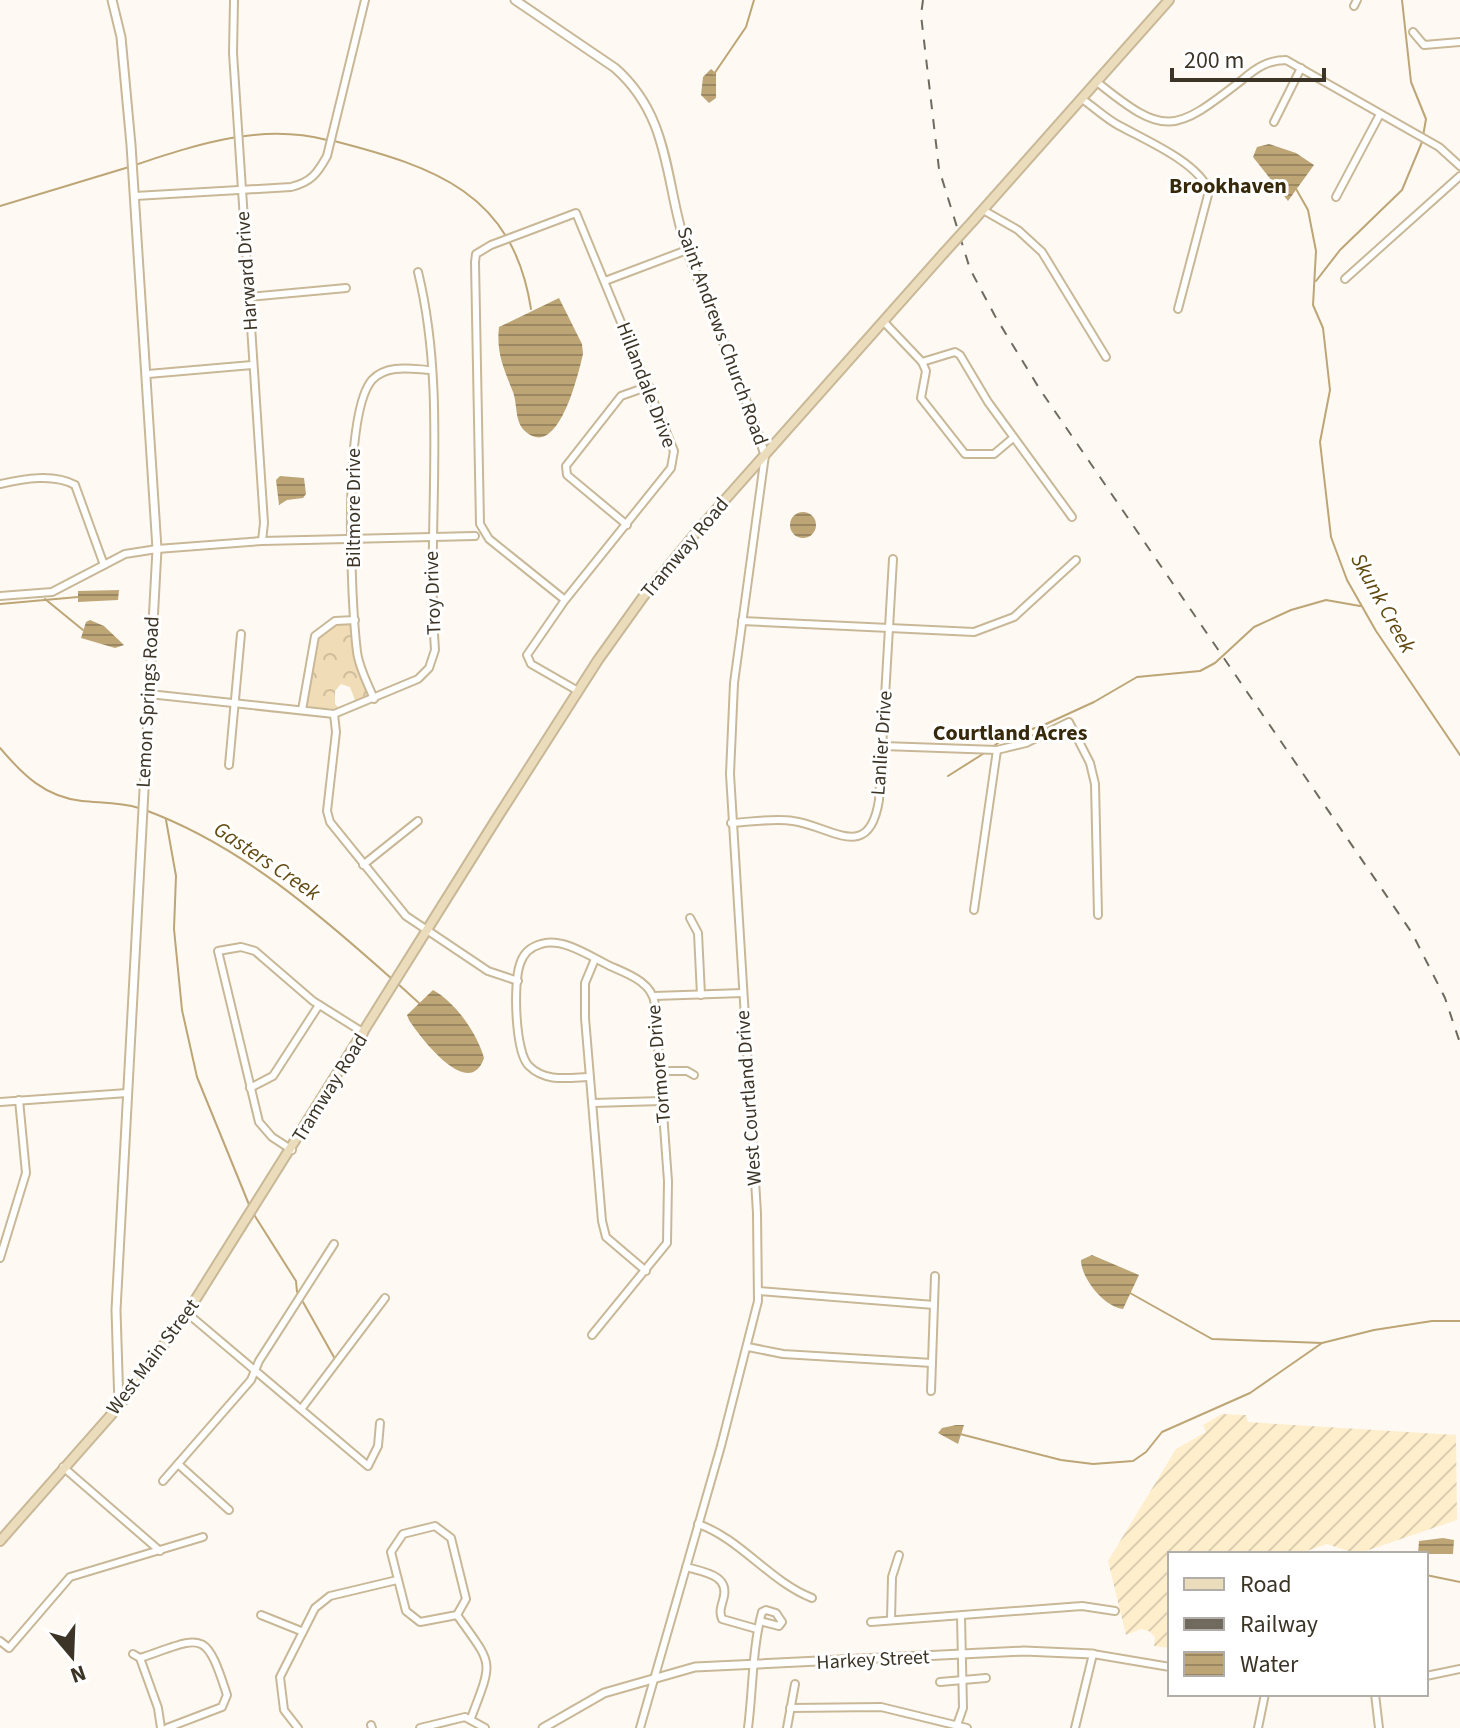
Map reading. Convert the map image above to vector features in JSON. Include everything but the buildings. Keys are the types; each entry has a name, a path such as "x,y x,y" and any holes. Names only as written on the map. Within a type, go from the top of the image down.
{"main road":[{"name":"Tramway Road","path":"286,1159 578,691 643,597 1169,0"},
{"name":"West Main Street","path":"0,1541 119,1406 187,1313 286,1159"}],"street":[{"name":"Lemon Springs Road","path":"112,0 123,52 135,196 157,549 116,1310 119,1406"},
{"name":"Harward Drive","path":"234,0 233,53 262,541"},
{"path":"135,196 291,187 305,184 317,175 327,156 365,0"},
{"name":"Saint Andrews Church Road","path":"515,0 615,68 643,98 654,117 687,250 765,455"},
{"path":"1413,32 1424,45 1460,42"},
{"path":"1097,82 1135,113 1154,122 1174,123 1205,108 1270,60 1286,60 1379,116 1439,147 1460,166"},
{"path":"1274,122 1301,68"},
{"path":"1082,99 1115,124 1152,142 1205,179 1209,191 1178,309"},
{"path":"1336,197 1379,116"},
{"path":"1345,279 1460,176"},
{"path":"983,210 1018,230 1042,252 1106,357"},
{"name":"Hillandale Drive","path":"565,600 489,539 480,524 474,336 476,254 491,245 576,213 674,451 674,461 627,525 565,600 527,655 531,664 578,691"},
{"path":"605,281 687,250"},
{"name":"Troy Drive","path":"149,694 334,714 418,679 434,660 430,370 424,295 418,272"},
{"path":"248,297 346,288"},
{"path":"884,322 922,362 926,371 921,398 965,454 994,454 1013,438"},
{"path":"922,362 955,352 960,355 1013,438 1072,517"},
{"path":"148,374 252,365"},
{"name":"Biltmore Drive","path":"374,699 359,662 355,620 353,435 363,393 385,370 430,370"},
{"path":"627,525 567,475 566,466 621,396 649,386"},
{"name":"West Courtland Drive","path":"640,1728 748,1347 759,1291 731,823 730,741 742,621 765,455"},
{"path":"0,484 22,479 58,479 75,485 104,565"},
{"path":"0,596 52,592 125,554 157,549 262,541 475,536"},
{"name":"Lanlier Drive","path":"731,823 791,820 845,838 858,836 871,827 876,815 883,746 893,559"},
{"path":"742,621 959,633 1002,625 1076,560"},
{"path":"302,710 315,636 335,621 355,620"},
{"path":"229,765 241,634"},
{"path":"334,714 336,732 327,811 330,822 395,906 497,976 518,981"},
{"path":"883,746 997,750 1026,743 1069,722 1090,763 1095,784 1098,915"},
{"path":"974,910 997,750"},
{"path":"363,865 418,821"},
{"path":"690,918 698,933 701,995"},
{"name":"Tormore Drive","path":"587,1077 543,1076 527,1065 519,1047 519,967 526,952 541,944 569,947 646,985 654,996 670,1227 667,1243 592,1335"},
{"path":"292,1150 262,1127 218,951 241,947 255,951 319,1005 364,1033"},
{"path":"595,959 585,983 587,1077 593,1103 598,1194 606,1237 646,1271"},
{"path":"654,996 743,993"},
{"path":"250,1088 273,1076 319,1005"},
{"path":"660,1071 687,1071 694,1075"},
{"path":"0,1102 127,1093"},
{"path":"0,1258 26,1173 19,1100"},
{"path":"593,1103 662,1101"},
{"path":"163,1481 251,1380 334,1244"},
{"path":"931,1391 935,1276"},
{"path":"759,1291 934,1305"},
{"path":"302,1408 385,1298"},
{"path":"187,1313 368,1466 378,1446 380,1423"},
{"path":"748,1347 774,1353 932,1363"},
{"path":"178,1464 229,1510"},
{"path":"63,1467 160,1551"},
{"path":"698,1524 722,1537 783,1583 812,1598"},
{"path":"435,1526 445,1531 454,1545 466,1592 464,1605 457,1615 431,1622 412,1617 397,1580 391,1552 403,1534 435,1526"},
{"path":"0,1641 9,1648 70,1577 99,1565 203,1537"},
{"path":"891,1620 892,1577 899,1555"},
{"path":"686,1567 715,1575 720,1580 725,1592 719,1612 722,1619 758,1625 748,1728"},
{"path":"298,1728 284,1710 280,1685 282,1669 301,1631 324,1599 397,1580"},
{"path":"871,1622 1082,1606 1115,1611"},
{"path":"261,1615 301,1631"},
{"path":"457,1615 488,1661 488,1670 471,1718"},
{"path":"957,1725 963,1708 961,1616"},
{"path":"161,1728 158,1708 136,1656 192,1641 205,1643 214,1654 227,1695 222,1707 167,1728"},
{"name":"Harkey Street","path":"543,1728 604,1693 695,1667 1061,1651 1093,1654"},
{"path":"1075,1728 1093,1654 1168,1667"},
{"path":"1428,1676 1460,1669"},
{"path":"940,1682 986,1678"},
{"path":"787,1728 795,1684"},
{"path":"1258,1728 1265,1696"},
{"path":"1375,1696 1379,1728"},
{"path":"790,1708 863,1705 967,1728"},
{"path":"420,1728 471,1718 485,1728"}],"shaded area":[{"path":"1222,1414 1246,1415 1248,1422 1456,1435 1457,1520 1363,1552 1351,1552 1327,1544 1304,1552 1168,1552 1168,1648 1154,1646 1155,1637 1149,1631 1141,1629 1126,1635 1108,1561 1176,1449 1206,1432 1203,1425"}],"green space":[{"path":"353,622 355,653 371,698 356,703 350,687 341,684 335,691 335,704 340,709 305,708 318,638 336,623"}],"water":[{"path":"711,69 716,73 716,98 709,103 701,95 703,77"},
{"path":"1269,144 1296,153 1314,165 1288,201 1253,157 1257,147"},
{"path":"559,298 582,344 583,354 565,410 548,434 538,437 526,432 520,424 515,397 500,353 499,327"},
{"path":"280,476 304,478 306,494 303,498 287,500 279,505 276,480"},
{"path":"803,512 812,516 816,525 812,534 803,538 794,534 790,525 794,516"},
{"path":"119,590 118,600 78,602 78,591"},
{"path":"90,620 104,626 124,645 115,648 81,638 86,622"},
{"path":"433,990 457,1011 476,1039 484,1058 477,1070 468,1073 445,1062 409,1020 407,1015"},
{"path":"1092,1255 1139,1275 1123,1309 1108,1303 1089,1283 1081,1260"},
{"path":"964,1425 958,1444 938,1433 942,1428"},
{"path":"1454,1540 1453,1554 1418,1552 1419,1541"}],"waterway":[{"path":"714,74 746,27 754,0"},
{"path":"1316,281 1340,250 1402,190 1422,142 1426,119 1411,82 1402,0"},
{"path":"135,165 230,138 278,134 327,140"},
{"path":"334,141 405,162 464,191 487,212 507,237 522,270 531,309"},
{"path":"0,206 129,167"},
{"name":"Skunk Creek","path":"1295,187 1308,210 1316,251 1313,305 1323,328 1330,390 1320,442 1331,537 1347,580 1376,631 1460,755"},
{"path":"0,604 78,597"},
{"path":"45,599 83,630"},
{"path":"991,748 1002,740 1094,702 1137,677 1200,671 1215,663 1254,627 1291,610 1326,600 1360,606"},
{"name":"Gasters Creek","path":"0,748 26,776 57,795 139,808"},
{"path":"948,776 986,752"},
{"name":"Gasters Creek","path":"145,810 180,825 245,861 336,930 392,979"},
{"path":"166,820 176,876 174,929 182,1010 197,1077 250,1207"},
{"name":"Gasters Creek","path":"397,983 419,1003"},
{"path":"253,1213 296,1281 297,1292"},
{"path":"1130,1293 1212,1339 1322,1343 1374,1330 1432,1321 1460,1321"},
{"path":"303,1302 335,1359"},
{"path":"960,1434 1061,1460 1093,1464 1133,1461 1146,1452 1162,1432 1250,1393 1322,1343"},
{"path":"1428,1575 1460,1582"}],"railway":[{"path":"923,0 921,15 939,169 970,269 1039,388 1412,933 1445,998 1460,1043"}],"district":[{"name":"Brookhaven","path":"1228,186"},
{"name":"Courtland Acres","path":"1010,733"}]}
